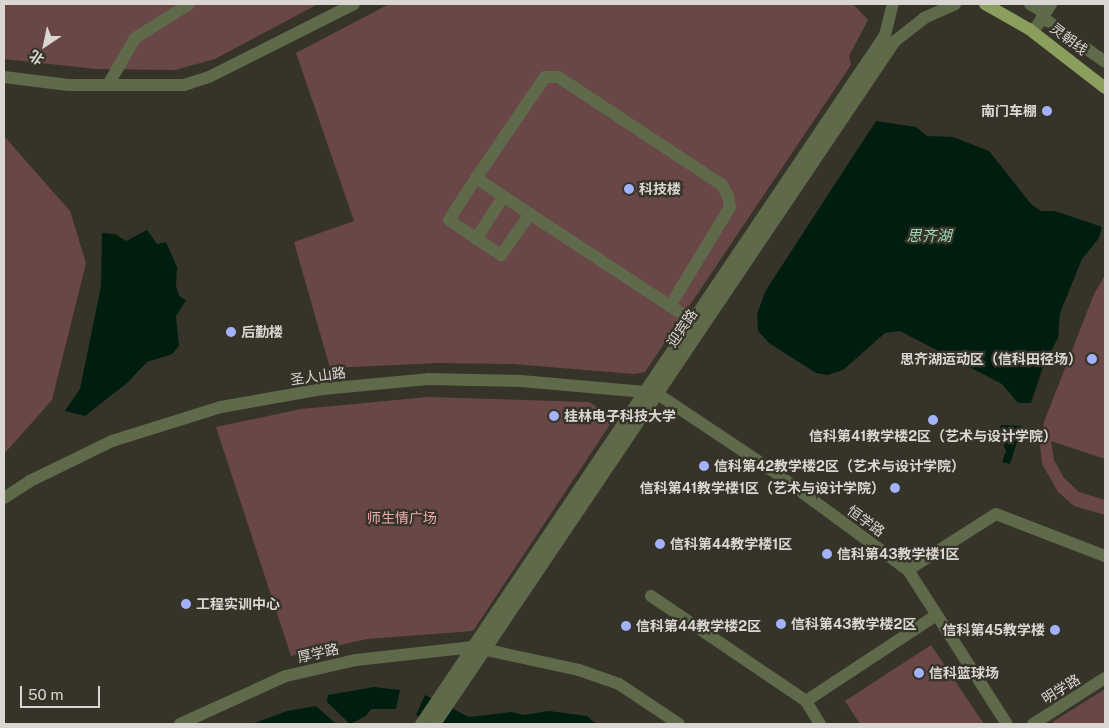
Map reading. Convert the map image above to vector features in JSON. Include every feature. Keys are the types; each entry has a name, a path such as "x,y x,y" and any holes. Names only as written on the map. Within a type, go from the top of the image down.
{"main road":[{"name":"灵朝线","path":"985,4 1033,32 1105,88"}],"street":[{"path":"108,85 134,38 189,4"},
{"path":"4,77 38,82 108,85 184,85 200,80 354,4"},
{"name":"迎宾路","path":"451,689 486,649 651,392 693,321 885,35 894,4"},
{"name":"迎宾路","path":"451,689 472,648 895,41 924,18 955,4"},
{"path":"1030,4 1046,11 1105,62"},
{"path":"1033,32 1046,11"},
{"path":"530,214 501,256 448,220 545,77 558,77 722,185 730,207 670,306"},
{"path":"476,178 693,321"},
{"path":"476,238 504,196"},
{"name":"圣人山路","path":"4,498 30,481 112,441 221,407 324,389 428,379 521,381 651,392"},
{"name":"恒学路","path":"651,392 773,471 908,570 935,616 1007,724"},
{"path":"908,570 996,514 1105,556"},
{"path":"651,596 806,701 820,724"},
{"path":"806,701 935,616"},
{"name":"厚学路","path":"180,724 286,676 356,660 472,648 486,649"},
{"path":"486,649 579,670 619,684 679,724"},
{"name":"明学路","path":"1033,724 1105,678"},
{"path":"421,724 451,689"},
{"path":"435,724 451,689"}],"green space":[{"path":"4,4 318,4 215,59 175,70 96,69 4,59"},
{"path":"389,4 853,4 868,20 849,56 851,65 645,372 634,374 513,364 438,363 330,368 294,242 354,221 296,53"},
{"path":"4,136 70,211 86,263 52,400 4,454"},
{"path":"1105,275 1105,459 1051,441 1054,460 1064,478 1079,492 1105,500 1105,515 1074,506 1058,492 1042,464 1040,443 1044,422 1094,294"},
{"name":"师生情广场","path":"428,397 589,402 606,412 611,423 473,631 367,639 291,656 216,427 301,409"},
{"name":"信科篮球场","path":"931,645 984,724 860,724 845,701"},
{"path":"1105,689 1105,724 1052,724 1054,721"}],"water":[{"name":"思齐湖","path":"876,121 916,127 927,136 953,137 989,151 1031,204 1041,211 1055,211 1102,227 1099,238 1082,259 1060,313 1058,338 1043,367 1031,403 1018,403 1002,384 900,331 885,333 843,370 828,375 816,373 769,343 758,331 757,314 766,290"},
{"path":"147,230 157,244 166,242 177,267 176,286 179,296 186,300 176,316 179,346 172,354 147,362 127,383 85,416 65,411 80,389 101,286 102,233 115,234 126,241"},
{"path":"1001,425 1022,426 1010,464 1002,462 1006,451 999,433"},
{"path":"374,687 400,690 396,709 371,709 366,716 350,724 327,702 328,695"},
{"path":"425,695 469,717 512,712 524,715 549,711 587,716 596,724 431,724 416,715"},
{"path":"316,706 336,724 252,724 287,711"}],"place":[{"name":"南门车棚","path":"1047,111"},
{"name":"科技楼","path":"629,189"},
{"name":"后勤楼","path":"231,332"},
{"name":"思齐湖运动区（信科田径场）","path":"1092,359"},
{"name":"桂林电子科技大学","path":"554,416"},
{"name":"信科第41教学楼2区（艺术与设计学院）","path":"933,420"},
{"name":"信科第42教学楼2区（艺术与设计学院）","path":"704,466"},
{"name":"信科第41教学楼1区（艺术与设计学院）","path":"895,488"},
{"name":"信科第44教学楼1区","path":"660,544"},
{"name":"信科第43教学楼1区","path":"827,554"},
{"name":"工程实训中心","path":"186,604"},
{"name":"信科第43教学楼2区","path":"781,624"},
{"name":"信科第44教学楼2区","path":"626,626"},
{"name":"信科第45教学楼","path":"1055,630"},
{"name":"信科篮球场","path":"919,673"}]}
